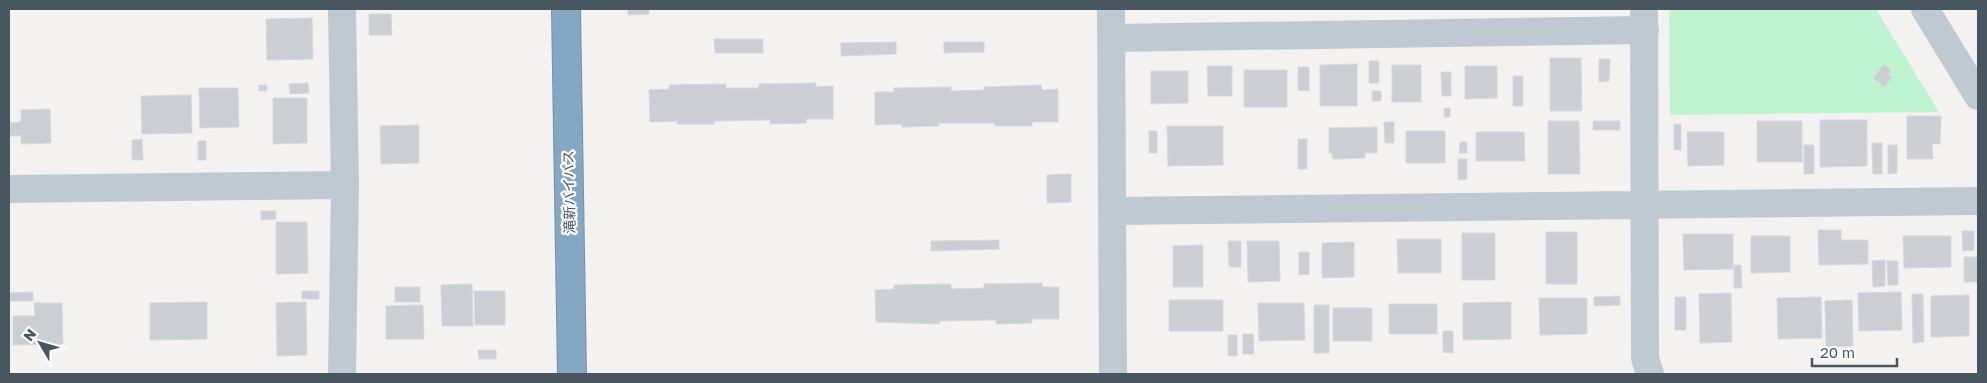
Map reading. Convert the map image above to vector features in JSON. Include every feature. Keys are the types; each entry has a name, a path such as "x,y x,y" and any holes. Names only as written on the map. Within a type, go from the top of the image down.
{"highway":[{"name":"滝新バイパス","path":"566,9 572,374"}],"street":[{"path":"342,9 345,185 342,374"},
{"path":"1111,9 1113,374"},
{"path":"1925,9 1978,96"},
{"path":"1112,38 1645,19 1645,358 1650,374"},
{"path":"9,188 345,185"},
{"path":"1112,211 1978,201"}],"green space":[{"path":"1669,9 1876,9 1939,112 1670,115"}],"building":[{"path":"628,9 649,9 649,14 628,15"},
{"path":"369,14 391,14 392,35 369,35"},
{"path":"312,18 313,59 267,60 266,19"},
{"path":"714,39 763,39 763,53 715,53"},
{"path":"896,42 896,54 841,56 841,43"},
{"path":"944,42 984,42 984,52 944,53"},
{"path":"1550,58 1581,58 1582,111 1550,111"},
{"path":"1599,59 1610,59 1609,81 1599,82"},
{"path":"1369,61 1379,61 1379,83 1369,83"},
{"path":"1357,64 1357,106 1320,106 1320,65"},
{"path":"1884,64 1891,70 1888,74 1892,77 1884,87 1873,78"},
{"path":"1392,65 1421,65 1421,102 1392,102"},
{"path":"1207,66 1232,66 1232,96 1208,96"},
{"path":"1465,66 1497,66 1497,98 1465,99"},
{"path":"1298,67 1309,67 1309,91 1298,90"},
{"path":"1244,70 1287,70 1287,107 1244,107"},
{"path":"1151,71 1188,71 1188,103 1151,104"},
{"path":"1441,72 1451,72 1451,96 1442,96"},
{"path":"1513,76 1523,76 1523,106 1513,106"},
{"path":"308,83 309,93 290,94 289,84"},
{"path":"816,83 816,87 833,86 833,119 807,119 806,123 770,124 770,120 714,121 714,124 677,124 677,121 650,122 649,90 669,89 669,85 726,84 726,88 759,88 759,84"},
{"path":"259,85 267,85 267,91 259,91"},
{"path":"1041,85 1042,90 1058,89 1058,122 1032,122 1032,126 995,126 995,123 939,123 939,126 902,127 902,124 875,125 875,92 894,92 894,88 951,87 951,91 984,90 984,87"},
{"path":"199,88 238,88 239,127 200,128"},
{"path":"1372,91 1381,91 1381,101 1372,101"},
{"path":"191,95 192,133 142,134 141,96"},
{"path":"273,98 307,98 307,143 273,144"},
{"path":"1444,108 1450,108 1450,117 1444,117"},
{"path":"50,109 51,143 21,144 21,136 10,136 10,123 21,122 21,110"},
{"path":"1907,116 1941,116 1940,144 1932,144 1933,159 1907,159"},
{"path":"1820,120 1867,120 1867,166 1820,167"},
{"path":"1548,121 1579,121 1580,174 1548,174"},
{"path":"1593,121 1620,121 1620,130 1593,130"},
{"path":"1757,121 1802,121 1802,162 1757,162"},
{"path":"1384,122 1394,122 1394,143 1385,143"},
{"path":"1674,124 1681,124 1681,150 1674,150"},
{"path":"419,125 419,163 381,164 380,126"},
{"path":"1167,126 1223,126 1223,165 1168,166"},
{"path":"1377,127 1377,153 1365,153 1365,158 1333,159 1332,153 1329,153 1329,128"},
{"path":"1149,131 1157,131 1157,153 1149,153"},
{"path":"1406,131 1445,131 1445,163 1406,163"},
{"path":"1476,132 1524,132 1525,161 1476,161"},
{"path":"1687,132 1724,132 1724,165 1688,166"},
{"path":"142,139 143,160 132,160 132,140"},
{"path":"1298,139 1307,139 1307,169 1298,169"},
{"path":"198,141 206,141 206,160 198,160"},
{"path":"1460,142 1467,142 1467,153 1459,153"},
{"path":"1872,143 1882,143 1882,174 1873,174"},
{"path":"1804,145 1814,145 1814,174 1804,174"},
{"path":"1888,145 1897,145 1897,173 1888,174"},
{"path":"1458,159 1467,159 1467,179 1458,180"},
{"path":"1071,174 1071,202 1047,203 1047,175"},
{"path":"261,211 276,211 276,219 261,220"},
{"path":"276,222 307,222 308,273 276,274"},
{"path":"1818,230 1841,230 1841,240 1868,240 1868,264 1819,265"},
{"path":"1962,231 1974,231 1974,250 1963,251"},
{"path":"1546,232 1577,232 1577,284 1546,284"},
{"path":"1462,233 1495,233 1495,280 1462,280"},
{"path":"1683,234 1733,234 1733,269 1684,270"},
{"path":"1751,236 1790,236 1790,272 1751,273"},
{"path":"1903,236 1951,236 1951,267 1904,268"},
{"path":"1397,239 1441,239 1441,273 1398,273"},
{"path":"999,240 999,249 931,251 931,241"},
{"path":"1228,241 1241,241 1241,267 1229,267"},
{"path":"1247,241 1279,241 1280,281 1248,282"},
{"path":"1354,242 1354,277 1322,278 1322,243"},
{"path":"1203,245 1203,287 1173,287 1173,246"},
{"path":"1299,252 1309,252 1309,274 1299,275"},
{"path":"1964,257 1978,257 1978,282 1964,282"},
{"path":"1885,260 1885,286 1873,287 1872,261"},
{"path":"1887,261 1898,261 1898,285 1888,285"},
{"path":"1734,265 1741,265 1742,288 1734,288"},
{"path":"1042,283 1042,287 1059,287 1059,319 1032,319 1032,323 996,324 996,320 939,321 940,324 876,322 875,290 894,289 894,285 951,284 951,289 984,288 984,284"},
{"path":"472,284 473,326 442,326 441,285"},
{"path":"395,287 420,287 420,302 395,302"},
{"path":"302,291 319,291 319,299 302,299"},
{"path":"474,291 505,291 505,325 475,325"},
{"path":"33,292 33,301 9,301 9,293"},
{"path":"1901,292 1902,330 1859,331 1858,293"},
{"path":"1731,293 1732,342 1700,343 1699,294"},
{"path":"1912,294 1923,294 1924,342 1913,343"},
{"path":"1969,295 1969,336 1931,337 1931,296"},
{"path":"1620,296 1620,305 1594,306 1594,297"},
{"path":"1675,297 1686,297 1686,330 1675,330"},
{"path":"1821,297 1822,338 1778,339 1777,298"},
{"path":"1539,298 1587,298 1587,334 1540,335"},
{"path":"1169,300 1223,300 1223,331 1169,331"},
{"path":"1852,300 1853,346 1826,347 1825,301"},
{"path":"207,302 207,339 150,340 150,303"},
{"path":"306,302 307,355 277,356 276,303"},
{"path":"1511,302 1511,339 1463,340 1463,303"},
{"path":"34,303 62,303 63,344 13,345 13,316 35,316"},
{"path":"1258,303 1304,303 1305,340 1259,341"},
{"path":"1389,304 1437,304 1437,334 1389,334"},
{"path":"423,305 424,339 386,339 386,306"},
{"path":"1314,305 1329,305 1329,353 1314,353"},
{"path":"1333,308 1372,308 1372,341 1333,341"},
{"path":"1443,331 1453,331 1453,353 1443,352"},
{"path":"1243,334 1253,334 1254,354 1243,354"},
{"path":"1228,335 1237,335 1237,356 1228,356"},
{"path":"478,350 496,350 496,359 479,359"}]}
